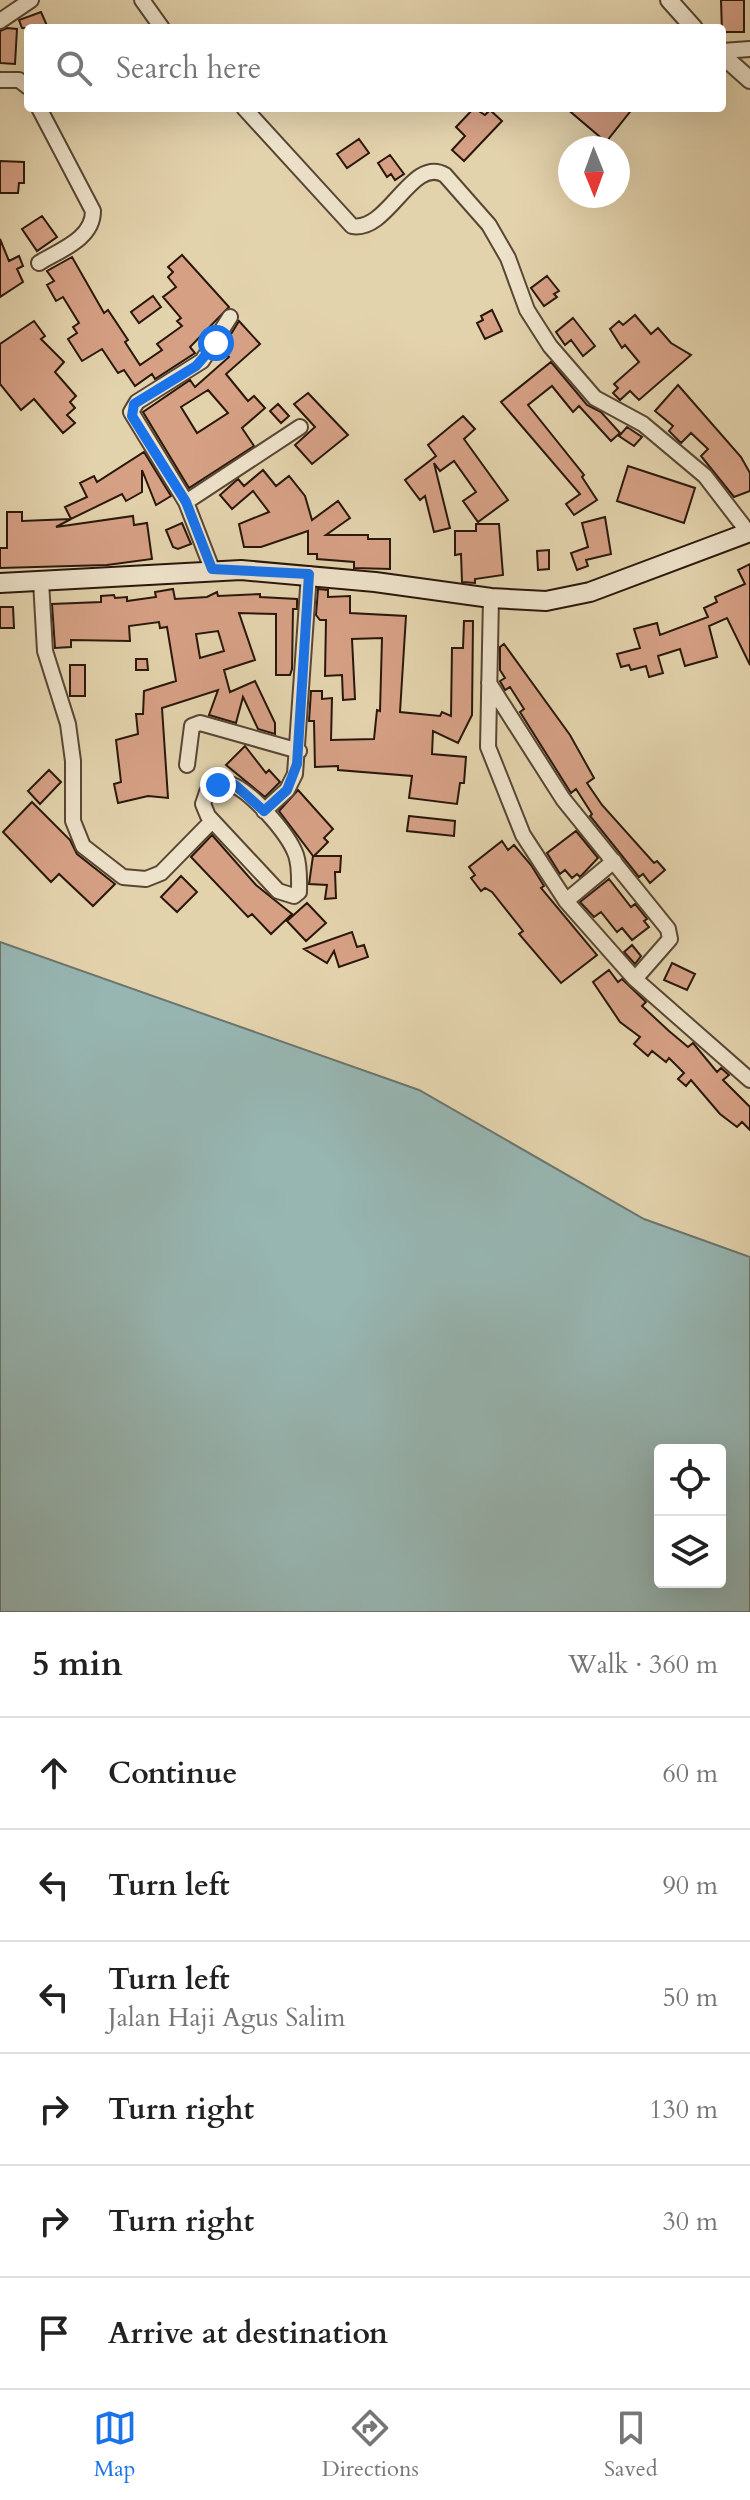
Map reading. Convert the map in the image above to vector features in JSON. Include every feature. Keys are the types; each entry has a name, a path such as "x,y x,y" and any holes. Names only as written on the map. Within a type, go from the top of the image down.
{"main road":[{"path":"0,583 212,569 309,574 491,598 546,601 578,596 749,532"}],"street":[{"path":"0,21 31,0"},
{"path":"142,0 159,24"},
{"path":"669,0 690,24"},
{"path":"726,52 750,49"},
{"path":"726,57 750,80"},
{"path":"0,80 19,80 24,84"},
{"path":"39,263 82,237 93,222 93,211 41,112"},
{"path":"248,112 352,226 361,227 374,220 424,173 436,170 445,175 489,225 508,258 527,310 557,354 595,398 643,424 705,476 749,532"},
{"path":"212,569 186,502 131,412 137,402 202,361 230,317"},
{"path":"186,502 300,427"},
{"path":"264,811 292,782 299,751 309,574"},
{"path":"41,581 45,651 68,724 73,761 73,821 83,846 123,877 146,879 161,873 212,821"},
{"path":"491,598 486,729 498,777 523,835 566,901 635,979 750,1080"},
{"path":"489,683 563,799 670,934 664,946 635,979"},
{"path":"187,765 188,733 192,726 200,723 299,751"},
{"path":"223,783 235,785 264,811 295,852 299,892 294,896 278,891 212,821 205,809 205,796 211,788 223,783"},
{"path":"566,901 614,861"}],"water":[{"path":"0,942 419,1090 644,1219 750,1257 750,1612 0,1612"}],"building":[{"path":"721,0 744,0 744,32 726,32 726,24 722,24"},
{"path":"41,12 46,24 24,24 22,28 19,20"},
{"path":"17,29 15,64 0,63 0,31"},
{"path":"470,112 485,115 492,112 502,121 464,161 452,150 465,136 456,127"},
{"path":"571,112 630,112 611,136 599,136"},
{"path":"359,139 369,153 347,168 337,154"},
{"path":"390,155 404,174 395,180 391,174 387,177 378,163"},
{"path":"0,161 24,162 24,183 19,183 18,193 0,193"},
{"path":"42,216 57,237 37,251 22,229"},
{"path":"0,239 9,261 19,256 23,266 17,269 23,282 0,297"},
{"path":"182,255 229,307 190,347 195,353 155,379 152,374 135,386 124,370 118,373 102,349 82,361 68,339 77,333 73,327 79,323 63,297 56,301 47,285 54,281 47,271 72,257 104,313 108,310 128,340 125,342 140,365 162,350 157,344 182,326 177,321 181,318 163,297 176,287 168,277 173,272 168,267"},
{"path":"547,276 559,291 554,294 557,297 544,306 531,288"},
{"path":"153,296 161,307 139,323 131,312"},
{"path":"492,310 502,331 485,339 477,323 483,320 481,316"},
{"path":"635,315 651,334 658,328 671,343 691,355 639,400 630,391 620,400 613,393 618,388 614,384 639,362 625,345 622,348 610,329 619,321 623,325"},
{"path":"573,318 595,346 583,356 571,340 565,345 556,332"},
{"path":"34,321 45,336 41,339 64,362 55,372 76,396 70,402 75,408 67,415 75,423 63,433 34,399 21,410 0,384 0,344"},
{"path":"239,321 260,344 226,374 248,401 254,396 265,408 242,428 254,446 189,488 143,412 190,380 195,387 229,357 222,349","holes":["208,390 228,413 197,433 181,407"]},
{"path":"551,362 587,405 601,412 620,433 611,441 579,406 573,412 552,386 528,405 584,475 582,477 597,500 574,515 566,504 580,494 501,402"},
{"path":"678,385 741,457 750,473 750,491 734,497 701,456 708,449 691,433 681,443 669,431 673,426 655,411"},
{"path":"308,393 348,435 312,464 295,445 315,427 294,404"},
{"path":"278,404 289,416 281,423 270,411"},
{"path":"463,416 475,429 464,439 508,500 478,522 463,501 476,492 454,461 440,471 434,463 450,528 434,532 425,496 420,500 405,480 436,456 428,445"},
{"path":"627,427 642,437 634,446 619,436"},
{"path":"144,452 171,496 156,505 142,470 142,492 126,501 122,494 71,519 65,507 87,497 80,483 94,476 97,482"},
{"path":"628,466 695,488 684,523 617,501"},
{"path":"263,470 276,486 289,476 305,496 312,520 338,501 350,518 326,535 368,535 368,539 390,539 390,569 354,568 354,562 317,559 317,554 308,554 308,531 261,547 244,547 239,524 269,512 253,491 232,509 220,495 238,479 244,486"},
{"path":"7,512 22,512 22,521 71,519 56,527 133,516 134,525 147,523 152,559 107,565 0,568 0,548 7,548"},
{"path":"605,517 611,554 586,560 588,566 577,570 571,553 588,547 582,523"},
{"path":"182,523 191,544 178,549 173,547 166,530"},
{"path":"476,524 499,524 503,575 475,579 475,583 462,582 461,554 455,555 455,531 476,531"},
{"path":"549,550 549,569 538,570 537,551"},
{"path":"750,564 750,665 727,618 709,626 717,657 685,666 680,649 658,656 663,673 649,677 646,666 631,670 629,665 621,667 617,654 640,648 634,629 657,623 660,635 708,617 704,608 717,602 715,597 745,584 738,570"},
{"path":"173,589 175,599 207,597 217,592 218,596 260,594 260,597 297,599 297,609 293,609 292,669 290,675 276,675 276,614 239,613 255,660 224,670 230,692 255,681 275,723 275,734 258,729 243,697 236,723 209,715 218,690 162,708 168,798 148,796 118,803 114,784 121,782 116,740 138,734 136,714 143,714 144,691 176,681 167,627 160,628 159,622 129,626 130,641 71,640 71,647 55,648 52,604 101,602 101,596 114,595 115,598 127,597 127,601 156,597 155,592","holes":["218,631 224,651 200,658 196,634"]},
{"path":"318,589 328,590 328,597 350,596 350,613 406,616 400,712 440,716 442,712 451,716 452,648 463,648 464,621 473,621 472,715 458,743 433,731 432,754 466,757 464,783 460,783 457,804 409,798 412,776 338,770 338,766 315,767 314,721 309,721 311,691 322,691 322,699 332,698 331,740 374,739 377,710 380,711 382,638 352,639 355,699 343,700 342,675 325,676 326,620 320,620 316,615"},
{"path":"0,607 13,607 14,628 0,628"},
{"path":"504,644 570,735 594,778 587,783 602,805 654,863 657,861 665,870 650,883 643,874 639,877 590,816 592,814 576,789 571,793 520,712 524,709 510,687 505,690 500,681 505,678 500,670 500,647"},
{"path":"136,659 147,659 148,670 136,670"},
{"path":"70,665 85,665 85,696 70,696"},
{"path":"245,746 266,773 269,770 280,782 265,797 226,765"},
{"path":"49,770 61,782 40,804 28,791"},
{"path":"298,790 333,829 324,838 328,842 314,856 341,856 340,872 335,872 336,898 325,899 327,885 309,884 313,856 279,811"},
{"path":"32,802 70,840 77,854 115,884 93,906 59,874 51,882 3,832"},
{"path":"409,816 455,821 454,836 407,831"},
{"path":"576,831 598,858 580,877 577,874 572,878 565,870 560,874 547,853"},
{"path":"212,835 256,885 292,914 271,934 252,914 248,917 191,857"},
{"path":"502,841 508,850 514,845 531,865 544,886 541,888 597,955 561,983 519,934 523,931 492,892 485,888 481,891 471,878 475,875 469,867"},
{"path":"181,876 197,892 177,912 161,897"},
{"path":"609,879 631,907 635,904 647,919 644,921 649,927 632,940 622,928 617,932 601,912 594,917 580,902"},
{"path":"307,903 326,923 306,941 287,921"},
{"path":"352,932 357,947 364,945 368,957 339,967 334,951 327,963 304,949"},
{"path":"632,945 641,956 635,964 624,952"},
{"path":"672,963 695,974 687,990 664,980"},
{"path":"609,970 618,982 622,979 646,1002 642,1006 669,1031 688,1047 693,1043 717,1072 721,1068 729,1075 723,1080 750,1107 750,1130 742,1122 737,1127 720,1114 691,1080 686,1086 678,1079 684,1073 669,1058 666,1062 652,1051 648,1056 634,1044 640,1037 620,1022 593,982"}],"route":[{"path":"216,343 196,366 134,404 132,416 186,502 212,569 309,574 299,751 292,782 264,811 235,785 218,785"}]}
